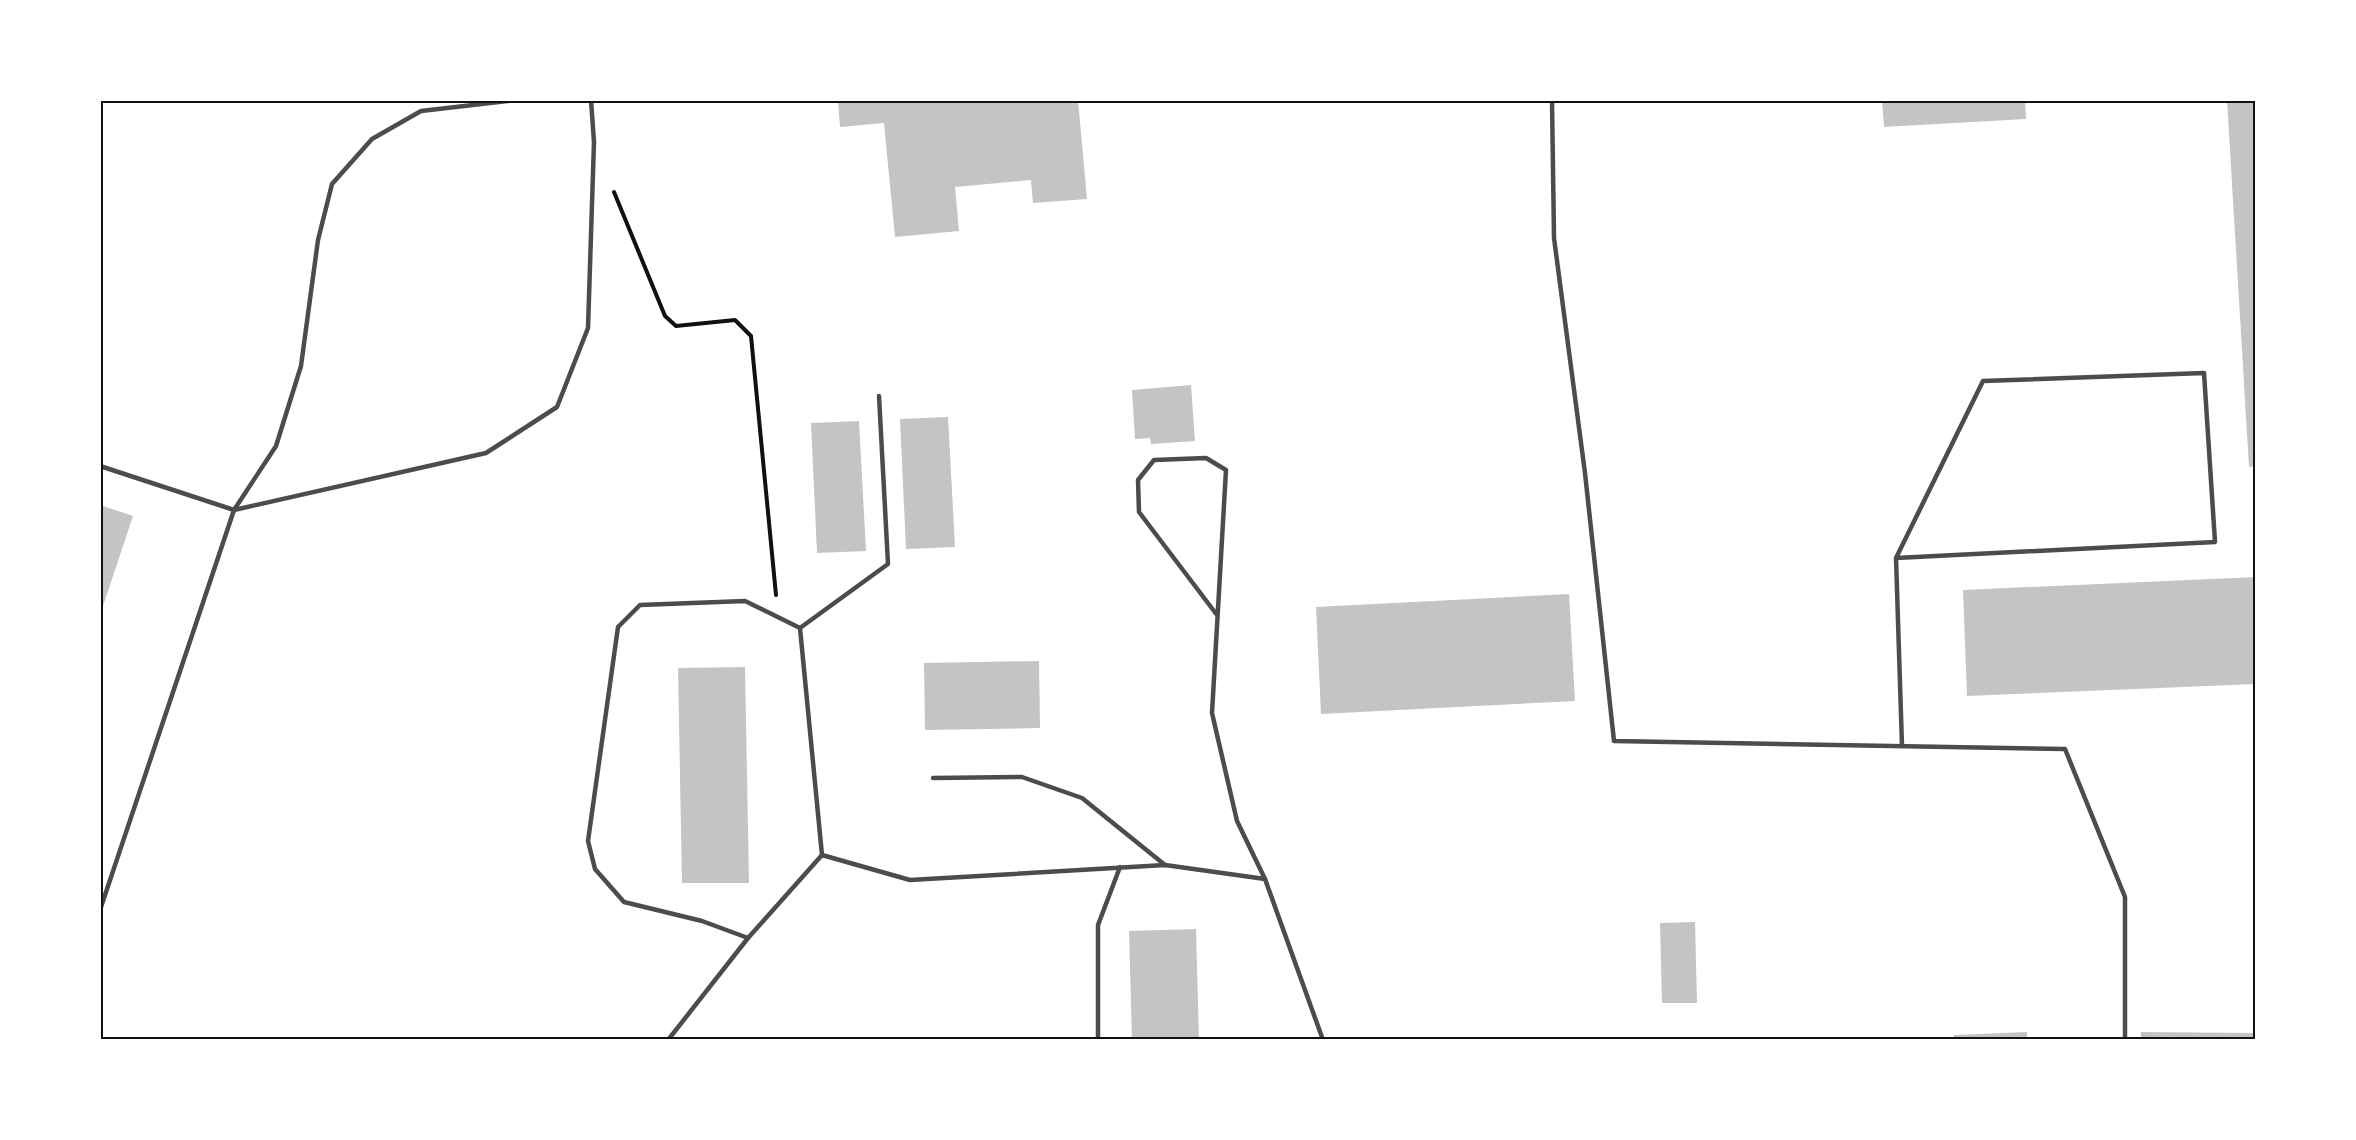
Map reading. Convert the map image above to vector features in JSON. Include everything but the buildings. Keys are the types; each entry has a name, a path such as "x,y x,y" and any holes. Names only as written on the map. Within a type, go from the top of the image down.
{"lane":[{"path":"100,910 234,510 276,446 301,366 318,240 332,184 372,139 421,111 516,100"},
{"path":"100,466 234,510 486,453 557,407 588,328 594,142 591,100"},
{"path":"1552,100 1554,238 1585,473 1614,741 2065,749 2125,897 2125,1040"},
{"path":"1896,558 2215,542 2204,373 1983,381 1896,558 1902,746"},
{"path":"800,628 888,564 879,396"},
{"path":"1217,615 1139,512 1138,480 1154,460 1206,458 1226,470 1212,713 1237,821 1265,879 1323,1040"},
{"path":"748,938 702,921 624,902 595,869 588,842 618,627 640,605 745,601 800,628"},
{"path":"668,1040 748,938 822,855 800,628"},
{"path":"933,778 1022,777 1082,798 1165,865"},
{"path":"822,855 910,880 1165,865 1265,879"},
{"path":"1098,1040 1098,925 1120,867"}],"path":[{"path":"612,185 665,316 676,326 735,320 751,336 778,618"}]}
